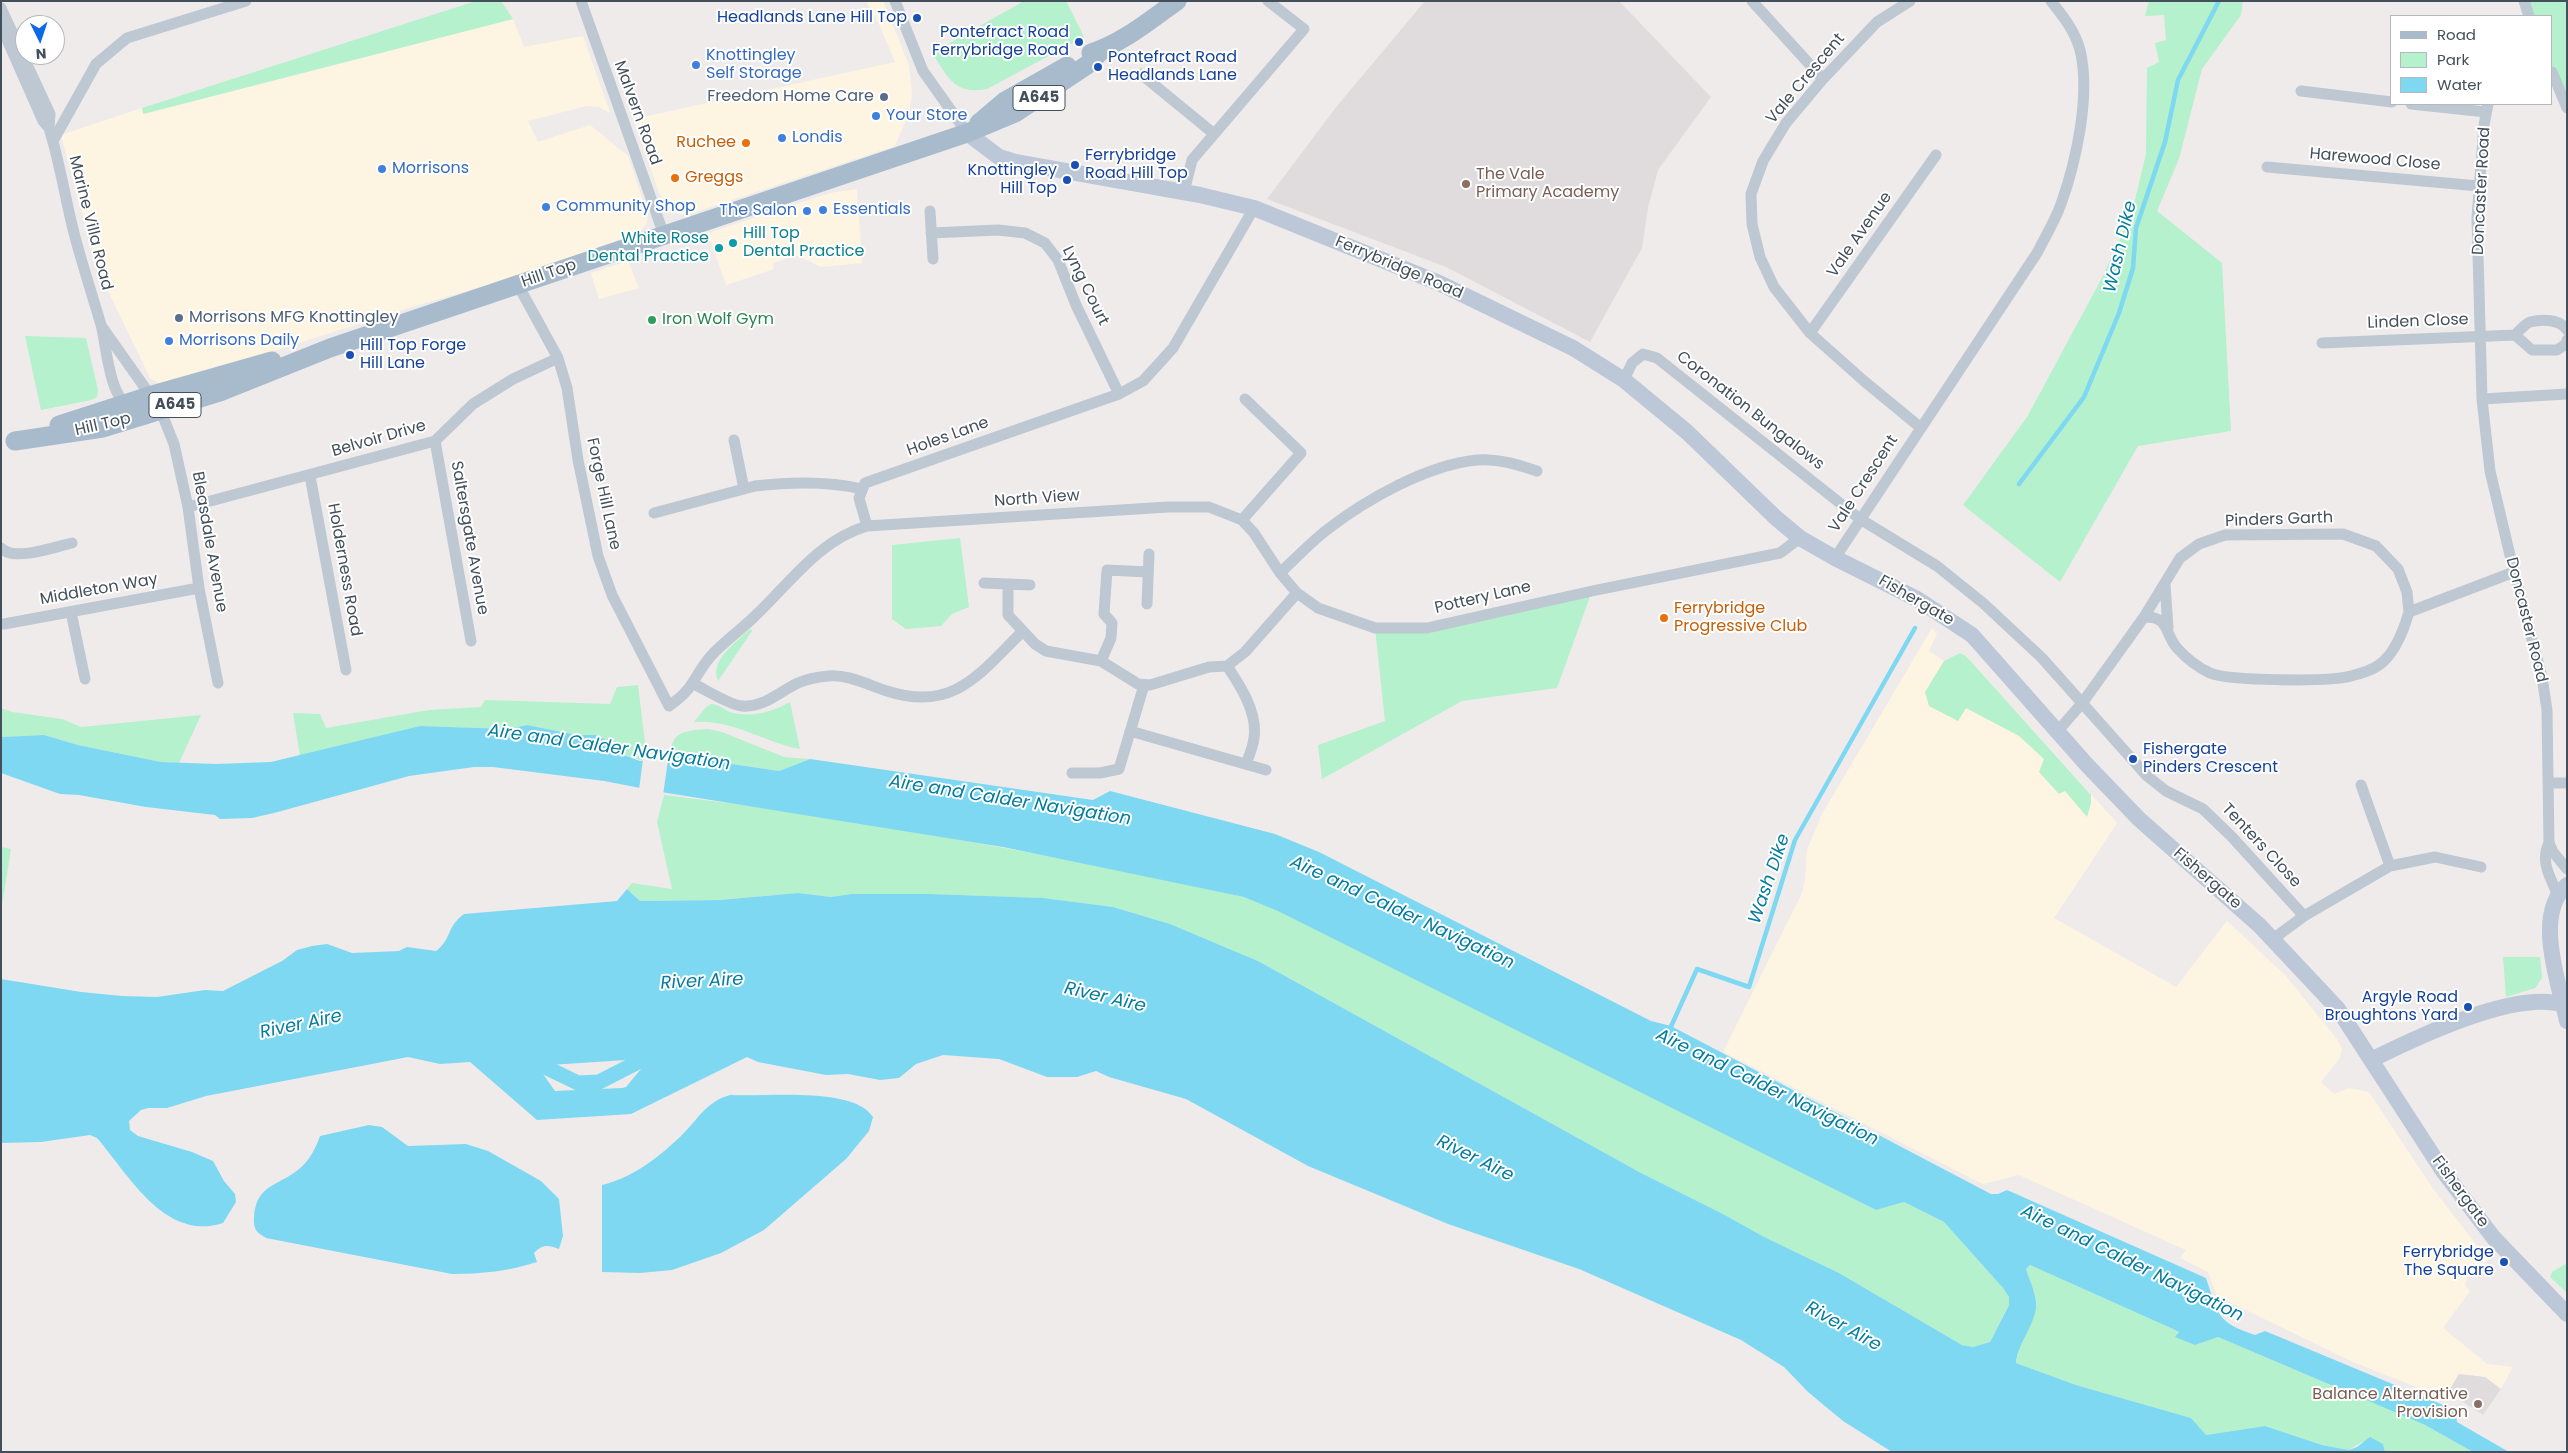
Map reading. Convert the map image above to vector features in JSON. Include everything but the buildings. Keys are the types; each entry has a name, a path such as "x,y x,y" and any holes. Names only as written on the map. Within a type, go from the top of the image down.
{"main road":[{"name":"A645","path":"967,133 1005,101 1085,55 1103,49 1178,1"},
{"name":"Hill Top","path":"8,443 103,428 152,406 220,392 330,348 967,133"},
{"name":"Ferrybridge Road","path":"967,133 999,157 1015,162 1184,192 1254,208 1439,282 1572,348 1624,380 1687,432 1776,518"},
{"name":"Hill Top","path":"8,443 124,404 152,406"},
{"name":"Fishergate","path":"1776,518 1800,538 1835,558 1917,599 1972,635 2057,732 2146,826 2273,939 2338,1008 2443,1171 2493,1237 2567,1314"},
{"name":"Doncaster Road","path":"2562,889 2550,912 2550,933 2567,1021"},
{"path":"2532,1002 2548,990 2557,975"},
{"path":"2371,1060 2439,1027 2490,1011 2547,1000 2564,1005"}],"street":[{"path":"53,141 96,64 127,38 246,1"},
{"name":"Malvern Road","path":"581,1 664,235"},
{"path":"895,1 923,71 967,133"},
{"path":"1184,192 1192,160 1304,29 1268,1"},
{"path":"1752,1 1823,79"},
{"name":"Vale Crescent","path":"1910,1 1877,22 1823,79 1786,123 1763,161 1751,194 1752,224 1760,257 1774,287 1810,333 1864,382 1921,428"},
{"name":"Vale Crescent","path":"1835,558 2037,253 2061,205 2083,116 2084,83 2080,50 2071,27 2051,1"},
{"path":"2524,1 2530,15"},
{"name":"Marine Villa Road","path":"1,8 50,114 49,128 73,231 101,326 106,361 124,404"},
{"name":"Marine Villa Road","path":"1,26 43,121 49,128"},
{"path":"1141,74 1214,133"},
{"path":"2553,74 2567,108"},
{"path":"2301,91 2390,102"},
{"path":"2430,105 2487,108"},
{"name":"Doncaster Road","path":"2487,108 2477,218 2482,399 2490,471 2542,677 2547,710 2549,843 2546,851 2546,860 2548,872 2562,889"},
{"name":"Vale Avenue","path":"1810,333 1936,155"},
{"name":"Harewood Close","path":"2267,166 2479,186"},
{"name":"Holes Lane","path":"862,488 865,483 1119,394 1143,381 1173,348 1254,208"},
{"path":"930,211 934,259"},
{"name":"Lyng Court","path":"931,233 998,230 1025,233 1045,243 1058,260 1076,305 1119,394"},
{"name":"Forge Hill Lane","path":"518,285 558,358 567,388 578,460 598,556 612,595 669,706 686,694 694,684"},
{"path":"2567,330 2563,324 2554,320 2529,322 2515,335 2532,350 2558,350 2566,344 2567,340"},
{"name":"Marine Villa Road","path":"101,326 124,355 152,406"},
{"name":"Linden Close","path":"2322,343 2515,335"},
{"name":"Coronation Bungalows","path":"1624,380 1632,363 1643,354 1657,358 1860,520"},
{"name":"Belvoir Drive","path":"188,507 310,476 435,441 473,404 513,379 558,358"},
{"path":"2482,399 2567,394"},
{"path":"1242,520 1301,453 1245,399"},
{"name":"Bleasdale Avenue","path":"152,406 174,444 188,507 199,588 218,683"},
{"path":"734,440 744,489"},
{"name":"Saltersgate Avenue","path":"435,441 471,642"},
{"path":"1280,573 1327,530 1354,511 1418,478 1444,468 1476,460 1511,463 1536,471"},
{"name":"Holderness Road","path":"310,476 346,670"},
{"path":"654,513 744,489 788,484 841,484 862,488 859,498 867,526 838,538 804,566 756,615 710,657 694,684 741,706 762,702 780,694 797,683 830,676 849,678 900,695 926,697 945,694 970,683 1023,631"},
{"name":"North View","path":"867,526 1168,506 1209,507"},
{"name":"Pottery Lane","path":"1209,507 1242,520 1254,534 1280,573 1297,593 1318,608 1375,628 1427,628 1592,591 1780,553 1800,538"},
{"path":"1860,520 1937,566 1983,603 2042,658 2082,702"},
{"name":"Pinders Garth","path":"2057,732 2082,702 2144,617 2180,558 2199,544 2225,535 2343,534 2376,546 2398,570 2407,592 2409,612"},
{"path":"1,548 6,553 16,556 72,543"},
{"path":"1147,604 1149,554"},
{"path":"1101,661 1111,638 1112,623 1104,614 1107,570 1148,572"},
{"path":"2144,617 2154,616 2163,622 2176,646 2192,662 2212,673 2234,678 2350,677 2380,664 2402,636 2409,612 2514,572"},
{"path":"984,583 1030,586"},
{"path":"2165,583 2165,607 2169,632"},
{"path":"1008,584 1008,615 1035,644 1046,651 1101,661 1138,684 1144,685 1150,685 1209,667 1226,666 1245,652 1297,593"},
{"name":"Middleton Way","path":"4,624 199,588"},
{"path":"71,612 86,679"},
{"path":"1226,666 1238,682 1253,716 1254,740 1246,764"},
{"path":"1072,773 1100,773 1119,769 1144,685"},
{"name":"Tenters Close","path":"2082,702 2147,776 2166,791 2203,809 2232,837 2304,916"},
{"path":"1130,731 1266,770"},
{"path":"2548,783 2567,782"},
{"path":"2361,785 2390,866"},
{"path":"2549,843 2552,852 2567,868"},
{"path":"2273,939 2304,916 2390,866 2435,858 2481,867"}],"shaded area":[{"path":"866,1 883,1 909,65 912,94 909,113 895,146 693,213 681,215 669,210 659,193 634,119 895,62 880,26"},
{"name":"The Vale Primary Academy","path":"1425,1 1619,1 1711,97 1658,170 1648,208 1642,248 1590,342 1446,267 1267,199 1337,106"},
{"path":"513,19 524,47 583,36 610,113 599,107 586,106 528,121 538,142 590,125 628,156 648,216 647,223 639,233 505,280 415,306 252,358 160,384 150,378 97,268 61,135 142,108 144,114"},
{"path":"857,189 862,263 821,267 796,255 773,263 774,269 726,285 708,233 830,193"},
{"path":"628,261 639,288 599,299 591,273"},
{"path":"1932,628 1937,634 1929,651 1944,661 1960,653 1966,656 2117,823 2054,918 2176,987 2227,921 2285,975 2337,1039 2342,1049 2340,1058 2321,1082 2334,1094 2349,1088 2369,1092 2434,1190 2488,1260 2467,1278 2465,1286 2470,1291 2443,1328 2487,1364 2513,1367 2501,1389 2485,1377 2459,1374 2444,1398 2353,1362 2217,1296 2208,1272 2180,1258 2186,1250 2019,1175 1983,1184 1723,1052 1802,893 1807,850 1822,814"},
{"name":"Balance Alternative Provision","path":"2459,1374 2485,1377 2501,1389 2483,1415 2448,1392"}],"green space":[{"path":"476,1 501,1 513,19 143,114 142,108"},
{"path":"1024,1 1066,1 1084,37 987,89 976,90 959,87 948,77 932,53"},
{"path":"2149,1 2243,1 2241,15 2202,69 2179,159 2157,211 2222,263 2231,431 2138,446 2060,582 1963,505 2027,417 2103,276 2132,212 2146,154 2147,68 2159,62 2155,43 2166,40 2164,15 2145,16"},
{"path":"2524,1 2567,1 2567,108 2553,74 2553,15 2529,15"},
{"path":"25,336 86,338 98,390 97,397 91,400 41,410"},
{"path":"960,538 969,607 952,614 941,626 906,629 892,619 892,545"},
{"path":"1592,591 1557,688 1462,701 1322,779 1318,745 1385,721 1375,628 1427,628"},
{"path":"750,629 752,631 718,681 716,673 721,659"},
{"path":"1960,653 1966,656 2091,795 2087,817 2065,791 2059,794 2039,772 2044,759 2019,736 1966,708 1958,721 1929,706 1925,692 1944,661"},
{"path":"638,685 645,743 643,761 624,755 618,746 596,735 577,735 527,725 509,729 420,726 300,756 293,713 320,714 326,728 429,710 481,707 485,700 610,704 617,687"},
{"path":"790,702 800,749 786,746 735,727 708,722 694,722 705,708 711,704 733,713 756,714 770,711"},
{"path":"1,708 12,712 62,719 81,727 201,715 179,763 161,762 78,745 44,735 1,737"},
{"path":"708,729 722,732 784,757 810,759 779,771 685,757 669,763 672,745 678,736 690,731"},
{"path":"664,795 883,826 1028,852 1244,897 1281,910 1876,1210 1904,1202 1944,1222 2003,1288 2009,1297 2009,1304 1990,1342 1973,1347 1962,1345 1839,1273 1767,1239 1723,1214 1641,1173 1258,961 1170,924 1113,907 1040,898 930,894 851,894 831,897 798,893 720,900 640,901 627,889 632,883 672,889 657,822"},
{"path":"1,847 11,849 1,911"},
{"path":"2503,957 2540,957 2542,978 2535,988 2506,997"},
{"path":"2567,1263 2567,1293 2550,1277 2552,1272"},
{"path":"2030,1265 2173,1329 2179,1332 2176,1337 2195,1345 2218,1337 2425,1425 2473,1452 2385,1452 2383,1444 2362,1442 2349,1450 2322,1445 2265,1426 2205,1435 2191,1418 2076,1385 2016,1363 2020,1344 2036,1307 2035,1294 2026,1269"}],"water":[{"path":"527,725 577,735 596,735 618,746 624,755 640,761 669,763 685,757 779,771 810,759 1093,800 1110,791 1275,834 1319,852 1651,1021 1671,1026 1991,1194 1998,1194 2007,1190 2206,1278 2216,1308 2220,1315 2233,1326 2255,1335 2265,1331 2455,1410 2457,1422 2509,1452 2473,1452 2425,1425 2218,1337 2195,1345 2175,1337 2179,1332 2173,1329 2030,1265 2026,1269 2034,1293 2036,1308 2016,1363 2076,1385 2191,1418 2206,1435 2265,1426 2322,1445 2349,1450 2357,1447 2370,1437 2383,1444 2385,1452 1892,1452 1843,1421 1808,1392 1784,1367 1741,1340 1579,1269 1448,1224 1308,1166 1186,1099 1109,1077 1096,1071 1077,1077 1047,1077 999,1059 943,1055 916,1064 899,1078 880,1080 848,1074 826,1075 758,1062 747,1057 631,1114 537,1120 470,1062 440,1064 408,1057 206,1096 167,1108 141,1110 129,1121 130,1130 138,1136 192,1152 213,1161 224,1181 235,1194 236,1202 223,1223 202,1226 183,1223 166,1214 150,1202 97,1138 90,1135 41,1142 1,1143 1,979 81,992 122,996 157,997 205,990 223,991 282,961 297,950 312,946 327,944 352,953 399,951 407,947 436,951 445,942 454,924 464,914 617,901 627,889 640,901 720,900 798,893 831,897 851,894 930,894 1043,898 1113,907 1170,924 1258,961 1641,1173 1764,1237 1839,1273 1962,1345 1973,1347 1990,1342 2009,1305 2009,1297 2003,1288 1944,1222 1904,1202 1876,1210 1278,911 1244,897 1003,847 661,792 604,781 493,767 474,767 409,776 274,813 252,818 220,819 215,815 146,807 79,795 60,794 1,773 1,737 44,735 78,745 161,762 216,764 271,762 420,726 509,729","holes":["626,1060 640,1061 641,1069 626,1087 622,1088 555,1091 543,1074 550,1065"]},
{"path":"730,1095 807,1095 828,1097 863,1107 873,1117 869,1131 846,1159 764,1230 721,1253 672,1270 640,1273 602,1272 602,1185 614,1182 644,1166 680,1137 702,1112 714,1102"},
{"path":"369,1125 382,1127 408,1146 466,1144 488,1151 541,1181 559,1199 563,1236 559,1249 549,1246 543,1247 534,1253 537,1262 516,1268 485,1273 452,1274 266,1238 258,1232 254,1224 254,1217 259,1198 270,1187 303,1166 312,1154 320,1136"}],"pier":[{"path":"643,759 668,760 663,795 639,790"}],"waterway":[{"name":"Wash Dike","path":"2019,484 2084,397 2119,313 2133,268 2136,228 2165,142 2178,80 2219,1"},
{"name":"Wash Dike","path":"1669,1031 1697,969 1749,987 1795,840 1915,628"},
{"path":"547,1068 578,1083 599,1082 640,1061"}],"place":[{"name":"Headlands Lane Hill Top","path":"917,18"},
{"name":"Pontefract Road Ferrybridge Road","path":"1079,42"},
{"name":"Knottingley Self Storage","path":"696,65"},
{"name":"Pontefract Road Headlands Lane","path":"1098,67"},
{"name":"Freedom Home Care","path":"884,97"},
{"name":"Your Store","path":"876,116"},
{"name":"Londis","path":"782,138"},
{"name":"Ruchee","path":"746,143"},
{"name":"Ferrybridge Road Hill Top","path":"1075,165"},
{"name":"Morrisons","path":"382,169"},
{"name":"Greggs","path":"675,178"},
{"name":"Knottingley Hill Top","path":"1067,180"},
{"name":"The Vale Primary Academy","path":"1466,184"},
{"name":"Community Shop","path":"546,207"},
{"name":"Essentials","path":"823,210"},
{"name":"The Salon","path":"807,211"},
{"name":"Hill Top Dental Practice","path":"733,243"},
{"name":"White Rose Dental Practice","path":"719,248"},
{"name":"Morrisons MFG Knottingley","path":"179,318"},
{"name":"Iron Wolf Gym","path":"652,320"},
{"name":"Morrisons Daily","path":"169,341"},
{"name":"Hill Top Forge Hill Lane","path":"350,355"},
{"name":"Ferrybridge Progressive Club","path":"1664,618"},
{"name":"Fishergate Pinders Crescent","path":"2133,759"},
{"name":"Argyle Road Broughtons Yard","path":"2468,1007"},
{"name":"Ferrybridge The Square","path":"2504,1262"},
{"name":"Balance Alternative Provision","path":"2478,1404"}],"water label":[{"name":"Aire and Calder Navigation","path":"609,748"},
{"name":"Aire and Calder Navigation","path":"1010,801"},
{"name":"Aire and Calder Navigation","path":"1402,913"},
{"name":"River Aire","path":"702,982"},
{"name":"River Aire","path":"1105,998"},
{"name":"River Aire","path":"301,1025"},
{"name":"Aire and Calder Navigation","path":"1767,1088"},
{"name":"River Aire","path":"1475,1159"},
{"name":"Aire and Calder Navigation","path":"2132,1264"},
{"name":"River Aire","path":"1843,1327"}]}
